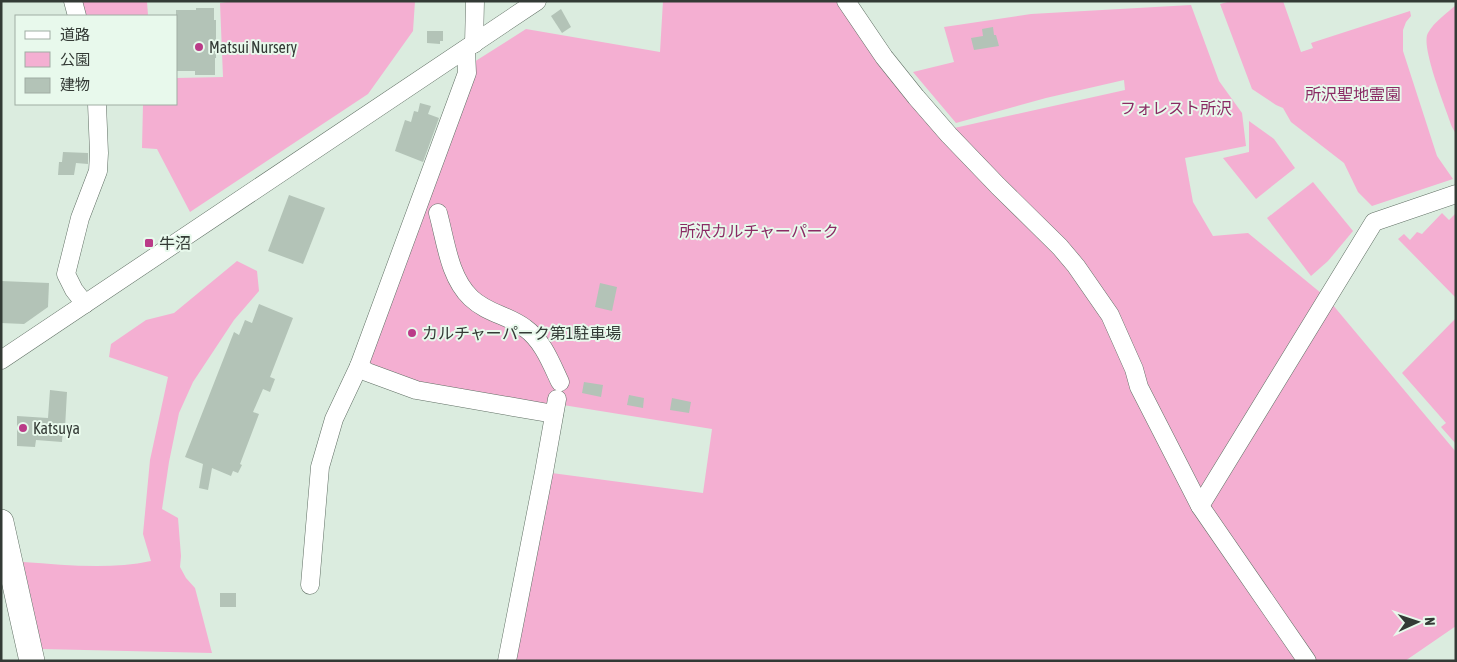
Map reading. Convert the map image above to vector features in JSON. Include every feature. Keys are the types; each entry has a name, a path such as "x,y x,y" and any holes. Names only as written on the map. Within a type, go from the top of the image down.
{"highway":[{"path":"1,522 32,661"},
{"path":"1,604 15,661"}],"street":[{"path":"73,1 77,15"},
{"path":"310,585 320,467 334,419 359,366 466,73 475,1"},
{"path":"1,360 537,1"},
{"path":"846,1 884,57 922,103 1076,266 1110,315 1134,369 1139,387 1200,506 1307,661"},
{"path":"85,304 74,290 66,274 80,218 98,171 97,105"},
{"path":"1200,506 1374,222 1456,194"},
{"path":"438,213 453,270 465,290 483,308 517,323 534,336 544,348 557,398 507,661"},
{"path":"359,366 367,372 416,390 557,398"}],"green space":[{"path":"80,1 147,1 148,15 83,15"},
{"path":"233,1 415,1 413,31 368,94 190,212 157,149 142,148 143,105 178,105 178,78 223,77 220,3"},
{"name":"所沢カルチャーパーク","path":"663,1 838,1 941,131 1125,90 1124,80 1046,98 956,123 913,72 954,62 944,27 1031,14 1191,5 1219,81 1242,113 1246,146 1185,158 1193,202 1213,236 1248,233 1327,298 1456,452 1456,626 1405,661 507,661 544,472 703,493 712,429 563,405 550,410 457,393 375,370 368,356 474,62 526,29 660,52"},
{"name":"所沢聖地霊園","path":"1231,1 1283,1 1301,52 1313,48 1311,43 1410,11 1411,16 1403,30 1403,51 1437,156 1453,179 1372,206 1358,192 1344,163 1291,122 1283,108 1252,89 1220,4"},
{"name":"所沢聖地霊園","path":"1456,5 1456,134 1435,79 1427,40 1428,33 1434,25"},
{"name":"フォレスト所沢","path":"1249,121 1274,139 1295,168 1256,199 1223,158 1249,152"},
{"path":"1313,182 1353,231 1328,261 1311,276 1267,218"},
{"path":"1442,213 1449,220 1456,213 1456,298 1398,239 1404,234 1410,240 1417,232 1422,234"},
{"path":"237,261 257,271 259,291 234,320 193,382 179,413 162,509 178,518 180,567 186,578 195,588 212,653 42,649 23,562 103,566 151,561 143,534 150,460 168,377 109,357 111,344 146,320 174,313"},
{"path":"1456,318 1456,444 1441,427 1446,423 1402,373"}],"building":[{"path":"196,8 214,8 214,20 216,20 215,75 195,75 195,71 178,71 178,15 176,15 176,10 196,10"},
{"path":"561,9 571,27 562,33 551,16"},
{"path":"993,27 999,46 974,50 971,38 983,36 982,29"},
{"path":"427,31 443,31 443,41 440,41 440,44 427,43"},
{"path":"420,103 431,106 428,114 439,118 423,162 395,151 405,120 411,122 414,111 418,112"},
{"path":"63,152 88,153 88,164 76,163 74,175 58,175 59,162 62,162"},
{"path":"289,195 325,208 303,264 268,251"},
{"path":"1,281 49,283 48,307 24,324 1,323"},
{"path":"600,283 617,287 612,311 595,307"},
{"path":"259,304 293,318 270,377 275,379 270,392 263,389 253,412 259,414 238,473 233,471 231,476 212,468 208,490 199,488 203,464 185,457 234,332 239,335 245,320 252,323"},
{"path":"584,382 603,385 601,397 582,393"},
{"path":"50,390 67,392 65,428 63,428 62,442 36,440 35,447 17,446 17,416 48,418"},
{"path":"629,395 644,398 643,408 627,405"},
{"path":"672,398 691,402 689,413 670,410"},
{"path":"220,593 236,593 236,607 220,607"}],"place":[{"name":"Matsui Nursery","path":"199,47"},
{"name":"牛沼","path":"149,243"},
{"name":"カルチャーパーク第1駐車場","path":"412,333"},
{"name":"Katsuya","path":"23,428"}]}
